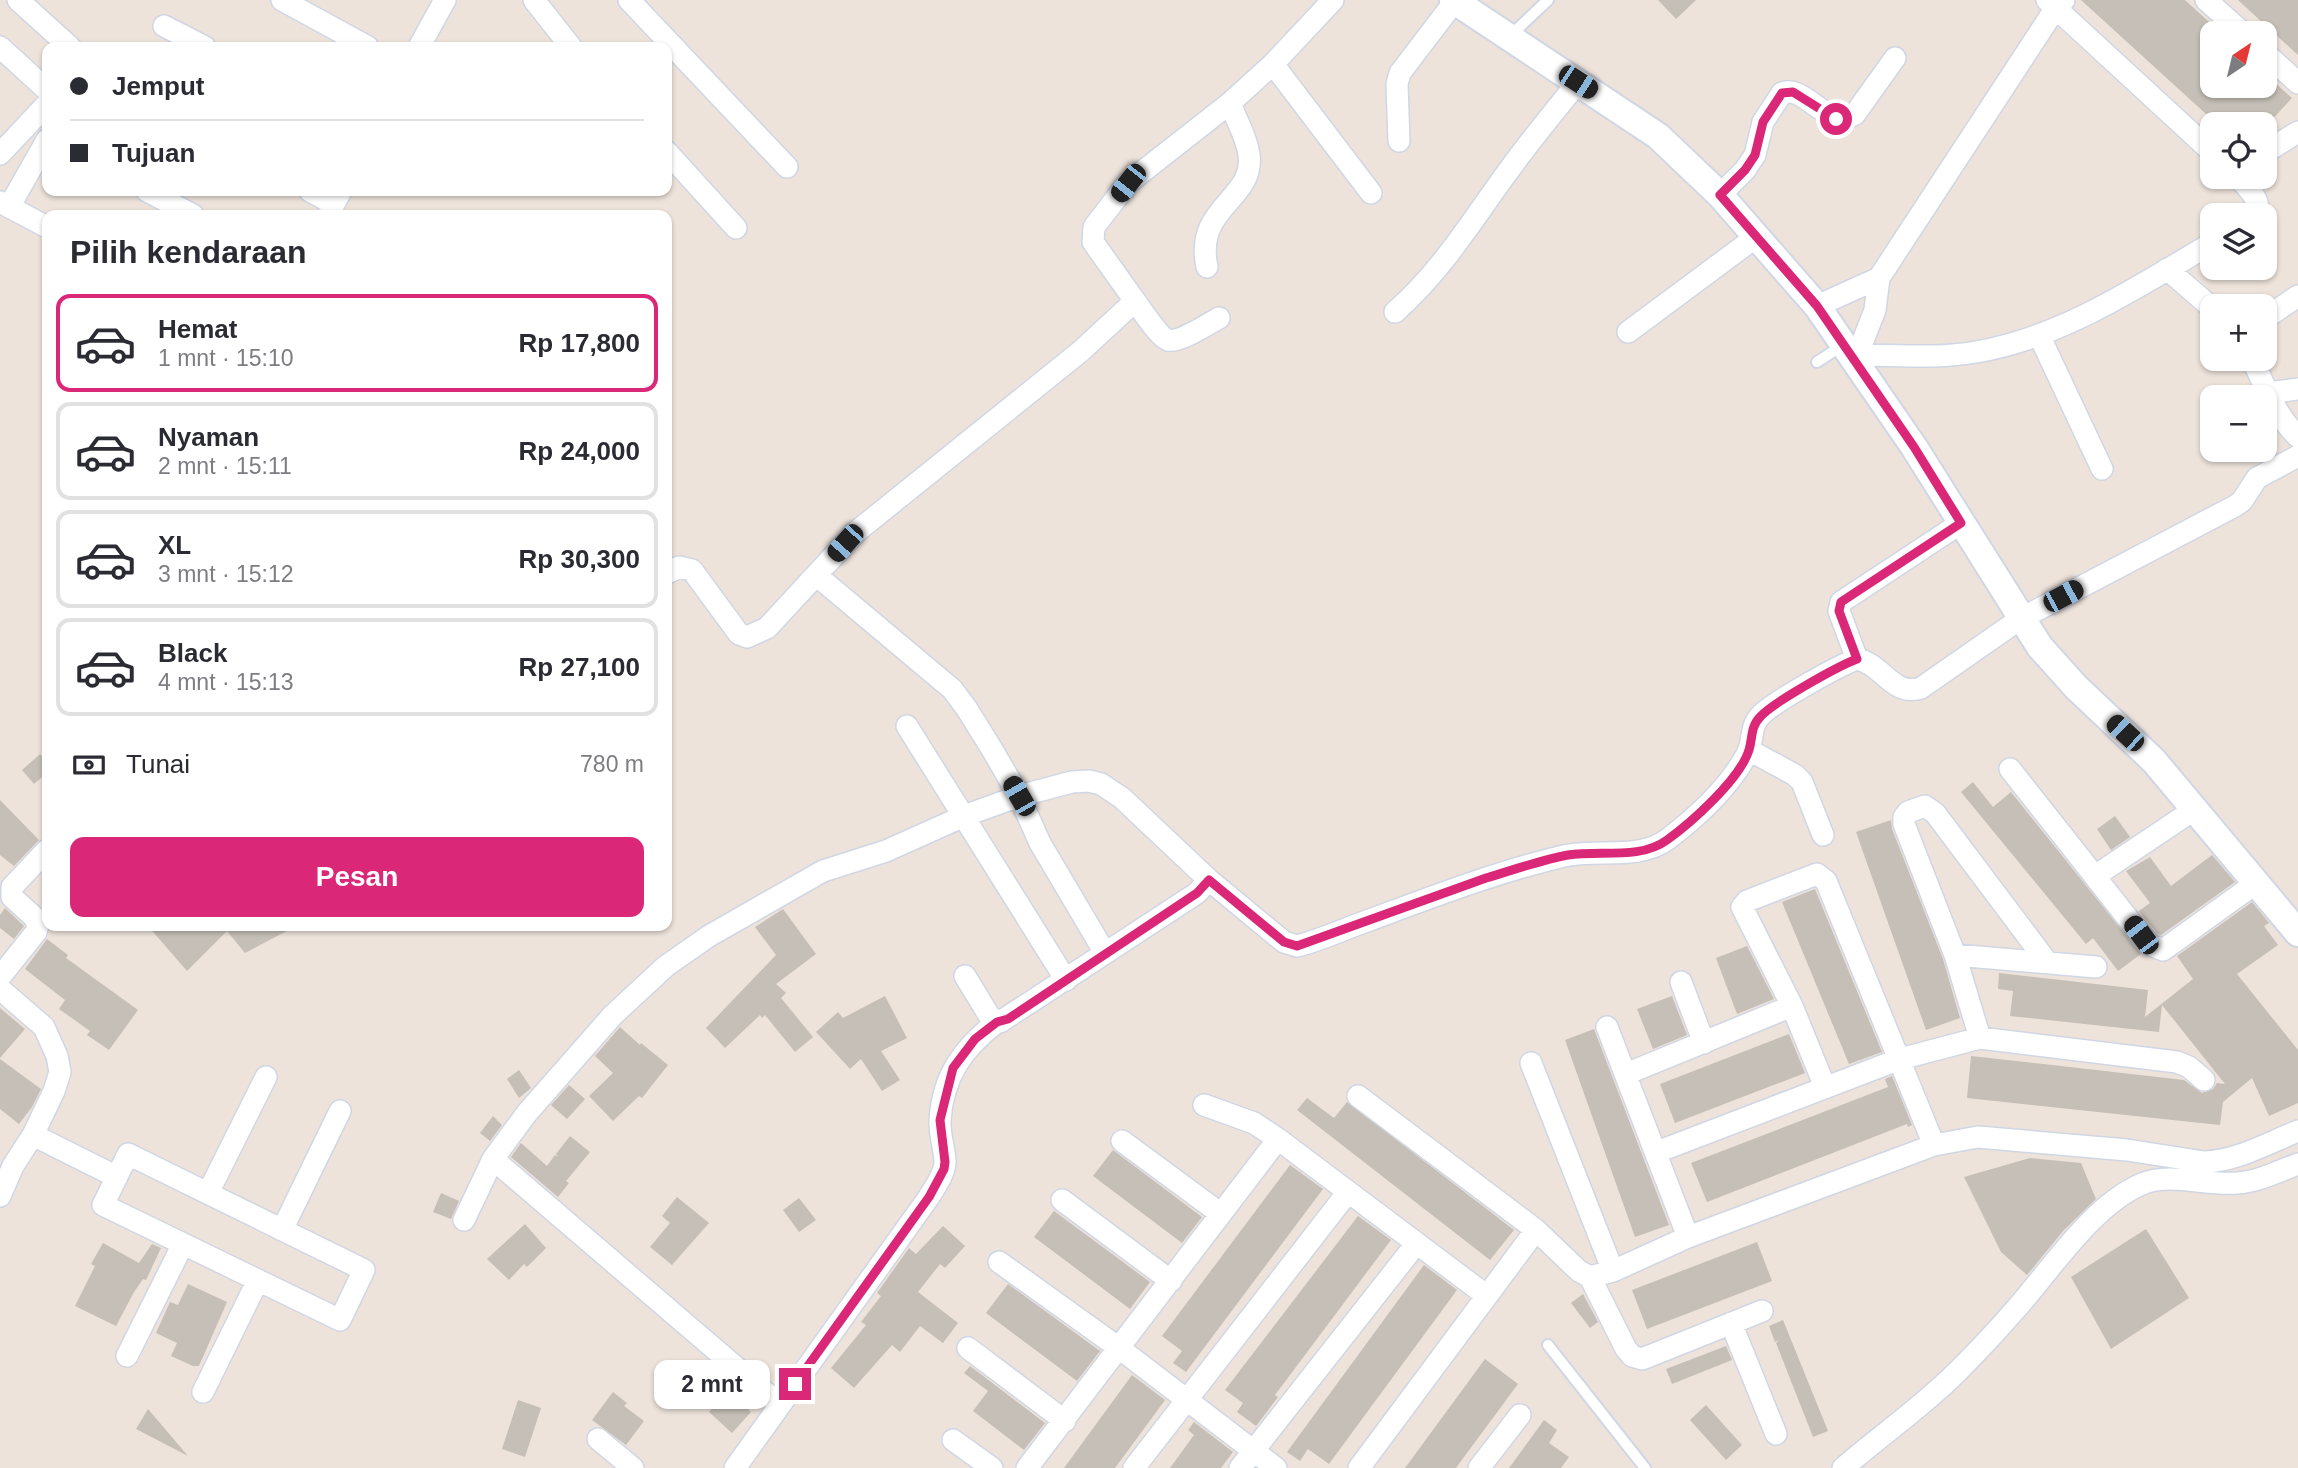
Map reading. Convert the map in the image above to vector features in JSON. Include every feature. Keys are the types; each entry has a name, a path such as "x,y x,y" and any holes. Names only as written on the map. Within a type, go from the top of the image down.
{"street":[{"path":"18,0 64,42"},
{"path":"282,0 359,42"},
{"path":"422,42 444,0"},
{"path":"534,0 568,42"},
{"path":"629,0 669,42"},
{"path":"1219,318 1179,339 1171,340 1161,335 1093,242 1094,227 1128,183 1230,103 1273,64 1333,0"},
{"path":"1399,141 1398,78 1454,0 1658,136 1684,158 1817,306 1914,447 2020,619 2056,667 2154,761 2298,933"},
{"path":"2206,0 2230,21"},
{"path":"1852,354 1875,310 1879,278 2055,3 2200,141"},
{"path":"164,26 195,42"},
{"path":"672,45 787,167"},
{"path":"0,47 42,85"},
{"path":"1720,195 1745,170 1755,155 1763,122 1782,93 1793,92 1831,117 1847,118 1855,114 1895,58"},
{"path":"1273,64 1371,193"},
{"path":"2277,64 2298,83"},
{"path":"1395,312 1418,292 1440,267 1512,166 1578,82"},
{"path":"1207,267 1204,252 1207,232 1212,221 1243,182 1249,168 1249,155 1230,103"},
{"path":"0,154 42,109"},
{"path":"2277,145 2298,132"},
{"path":"42,148 5,204 42,224"},
{"path":"672,158 736,228"},
{"path":"157,196 183,210"},
{"path":"1628,332 1756,237"},
{"path":"1852,354 1972,353 2001,348 2039,335 2101,306 2200,250"},
{"path":"2167,270 2200,298"},
{"path":"1817,306 1879,278"},
{"path":"2277,310 2298,296"},
{"path":"672,570 679,567 692,570 739,634 747,637 767,628 856,532 1081,351 1135,301"},
{"path":"2039,335 2102,469"},
{"path":"2277,392 2298,389"},
{"path":"2277,408 2298,437"},
{"path":"464,1220 493,1159 527,1113 612,1016 666,966 709,936 823,871 897,846 964,816 1019,796 1072,782 1090,781 1101,784 1122,798 1209,880 1284,942 1297,946 1499,874 1566,855 1630,852 1654,847 1666,841 1726,788 1749,750 1751,732 1762,714 1805,687 1857,659 1871,664 1897,687 1909,691 1919,689 2020,619 2235,506 2242,501 2257,478 2298,456"},
{"path":"1857,659 1839,611 1841,602 1961,523"},
{"path":"816,576 958,695 1019,796 1040,843 1105,953"},
{"path":"907,726 1066,980"},
{"path":"1749,750 1795,775 1801,782 1823,835"},
{"path":"2010,769 2146,941 2163,950 2256,883"},
{"path":"1980,1038 1955,955 1904,824 1905,815 1921,806 1928,807 1935,813 2047,961"},
{"path":"2095,876 2194,809"},
{"path":"0,977 38,928 34,917 12,897 12,887 42,855"},
{"path":"1825,1087 1792,1006 1741,907 1747,901 1817,874 1826,881 1934,1145"},
{"path":"735,1468 929,1197 942,1174 945,1162 940,1120 953,1068 975,1039 997,1022 1008,1019 1197,893 1209,880"},
{"path":"1955,955 2096,967"},
{"path":"964,976 990,1017 997,1022"},
{"path":"1681,982 1704,1043"},
{"path":"0,989 44,1027 57,1056 58,1081 0,1196"},
{"path":"1626,1074 1792,1006"},
{"path":"1607,1027 1688,1237"},
{"path":"1657,1152 1900,1059 1980,1038 2177,1062 2189,1067 2204,1080"},
{"path":"1531,1063 1613,1271"},
{"path":"208,1194 266,1077"},
{"path":"1358,1096 1536,1230 1579,1271 1590,1277 1632,1356 1642,1359 1762,1311"},
{"path":"1204,1105 1254,1123 1278,1139 1487,1296"},
{"path":"282,1230 341,1111"},
{"path":"1590,1277 1613,1271 1688,1237 1934,1145 1978,1137 2127,1150 2204,1162 2231,1159 2298,1131"},
{"path":"33,1135 117,1177"},
{"path":"1027,1468 1278,1139"},
{"path":"1122,1141 1220,1214"},
{"path":"128,1154 364,1270 340,1320 103,1205 117,1177 128,1154"},
{"path":"493,1159 780,1405"},
{"path":"1843,1468 1955,1374 2015,1310 2068,1246 2108,1207 2126,1194 2142,1184 2156,1180 2215,1184 2247,1182 2298,1164"},
{"path":"1134,1468 1348,1192"},
{"path":"1062,1200 1171,1281"},
{"path":"1359,1468 1536,1230"},
{"path":"127,1356 183,1244"},
{"path":"1240,1468 1416,1244"},
{"path":"999,1262 1119,1348 1276,1468"},
{"path":"203,1392 258,1280"},
{"path":"1731,1324 1776,1434"},
{"path":"968,1348 1065,1421"},
{"path":"1479,1468 1520,1415"},
{"path":"598,1439 633,1468"},
{"path":"953,1440 992,1468"}],"lane":[{"path":"1510,36 1548,0"},
{"path":"1817,362 1852,354"},
{"path":"1548,1345 1645,1468"}],"building":[{"path":"1658,0 1696,0 1676,19"},
{"path":"2081,0 2185,0 2208,21 2200,21 2200,98 2277,98 2277,85 2292,98 2277,114 2277,112 2204,112"},
{"path":"2238,0 2298,0 2298,55 2277,36 2277,21 2261,21"},
{"path":"40,754 42,756 42,777 34,784 22,770"},
{"path":"1973,782 1993,807 2011,792 2141,954 2118,971 2093,938 2086,944 1961,792"},
{"path":"0,800 39,840 14,866 0,855"},
{"path":"2115,816 2130,837 2111,850 2097,829"},
{"path":"1891,820 1892,829 1943,959 1960,1018 1926,1030 1856,832"},
{"path":"2212,855 2235,882 2161,935 2158,934 2139,911 2150,903 2126,871 2150,857 2171,886"},
{"path":"1815,889 1882,1052 1849,1064 1782,902"},
{"path":"2252,902 2269,923 2264,926 2278,945 2237,974 2298,1050 2298,1103 2269,1116 2252,1078 2223,1102 2220,1125 1967,1098 1971,1056 2184,1080 2202,1093 2213,1089 2217,1083 2225,1084 2162,1005 2159,1032 2010,1016 2013,991 1998,989 1999,973 2148,990 2145,1017 2193,979 2177,956"},
{"path":"5,908 24,926 14,939 0,928 0,915"},
{"path":"783,909 816,954 776,984 786,993 781,998 813,1037 795,1052 765,1015 762,1018 760,1015 725,1048 706,1028 776,955 755,927"},
{"path":"152,931 227,931 187,971"},
{"path":"227,931 287,931 245,953"},
{"path":"47,939 68,955 66,958 138,1010 109,1050 87,1035 90,1031 59,1009 65,1000 25,969"},
{"path":"1747,946 1774,999 1737,1014 1716,958"},
{"path":"885,996 907,1038 881,1051 900,1080 882,1091 861,1059 850,1069 816,1032 838,1012 843,1018"},
{"path":"1672,996 1687,1035 1653,1049 1637,1009"},
{"path":"0,1008 25,1029 0,1058"},
{"path":"620,1027 668,1065 642,1098 639,1096 613,1121 589,1096 613,1073 595,1056"},
{"path":"1594,1029 1669,1225 1635,1237 1565,1040"},
{"path":"1789,1034 1805,1073 1675,1123 1660,1084"},
{"path":"0,1059 41,1089 19,1124 0,1109"},
{"path":"519,1070 531,1088 519,1098 507,1079"},
{"path":"1892,1076 1912,1125 1908,1127 1907,1124 1707,1202 1691,1163 1888,1087 1885,1079"},
{"path":"569,1085 585,1099 567,1119 551,1105"},
{"path":"1307,1098 1334,1118 1347,1102 1514,1230 1490,1260 1297,1110"},
{"path":"493,1116 502,1125 490,1141 480,1133"},
{"path":"570,1136 590,1152 566,1181 569,1183 558,1197 511,1157 521,1143 547,1166 555,1155 558,1157 556,1154"},
{"path":"1113,1150 1202,1217 1182,1243 1093,1176"},
{"path":"2030,1158 2081,1163 2096,1199 2063,1231 2027,1275 2001,1252 1964,1177"},
{"path":"1290,1165 1323,1189 1186,1372 1173,1363 1182,1351 1162,1336"},
{"path":"441,1193 459,1201 451,1219 433,1212"},
{"path":"677,1197 709,1223 672,1265 650,1247 670,1223 662,1216"},
{"path":"799,1198 816,1220 799,1232 783,1210"},
{"path":"1054,1211 1150,1282 1130,1309 1034,1237"},
{"path":"1358,1216 1391,1240 1275,1395 1278,1397 1256,1426 1237,1412 1243,1403 1225,1390"},
{"path":"525,1224 546,1248 527,1267 524,1264 509,1280 487,1259"},
{"path":"943,1226 965,1246 945,1268 940,1264 918,1292 958,1323 943,1343 920,1326 900,1352 892,1345 854,1388 831,1368 866,1325 861,1322 881,1296 877,1293 909,1248 916,1254"},
{"path":"2146,1229 2189,1298 2111,1349 2071,1277"},
{"path":"1757,1242 1772,1281 1647,1329 1632,1290"},
{"path":"103,1243 139,1263 152,1244 161,1248 146,1280 143,1279 134,1292 116,1326 75,1306 95,1266 91,1264"},
{"path":"1424,1265 1457,1290 1329,1464 1308,1449 1300,1461 1287,1452"},
{"path":"188,1284 227,1302 199,1366 171,1356 177,1343 156,1333 170,1302 178,1305"},
{"path":"1008,1284 1100,1351 1077,1381 986,1313"},
{"path":"1583,1294 1598,1322 1590,1328 1571,1303"},
{"path":"1783,1320 1828,1431 1813,1437 1776,1343 1779,1340 1775,1342 1769,1326"},
{"path":"1726,1346 1732,1360 1672,1384 1666,1369"},
{"path":"1485,1359 1518,1384 1456,1468 1405,1468"},
{"path":"970,1366 1045,1423 1024,1450 973,1411 988,1391 964,1373"},
{"path":"1132,1375 1165,1400 1146,1426 1115,1468 1064,1468"},
{"path":"728,1391 751,1412 732,1433 709,1412"},
{"path":"613,1392 627,1403 624,1406 644,1421 626,1445 592,1420"},
{"path":"518,1400 541,1408 525,1457 502,1449"},
{"path":"1706,1405 1742,1445 1726,1460 1690,1420"},
{"path":"148,1409 188,1456 136,1429"},
{"path":"1544,1420 1557,1430 1549,1443 1569,1457 1561,1468 1509,1468"},
{"path":"1194,1422 1233,1452 1221,1468 1170,1468 1194,1435 1188,1430"}],"route":[{"path":"795,1384 929,1197 942,1174 945,1162 940,1120 947,1083 953,1068 975,1039 997,1022 1008,1019 1197,893 1209,880 1238,901 1289,946 1297,946 1486,878 1566,855 1630,852 1654,847 1666,841 1726,788 1749,750 1751,732 1762,714 1857,659 1839,611 1841,602 1961,523 1914,447 1817,306 1720,195 1745,170 1755,155 1763,122 1782,93 1790,90 1799,94 1836,119"}]}
